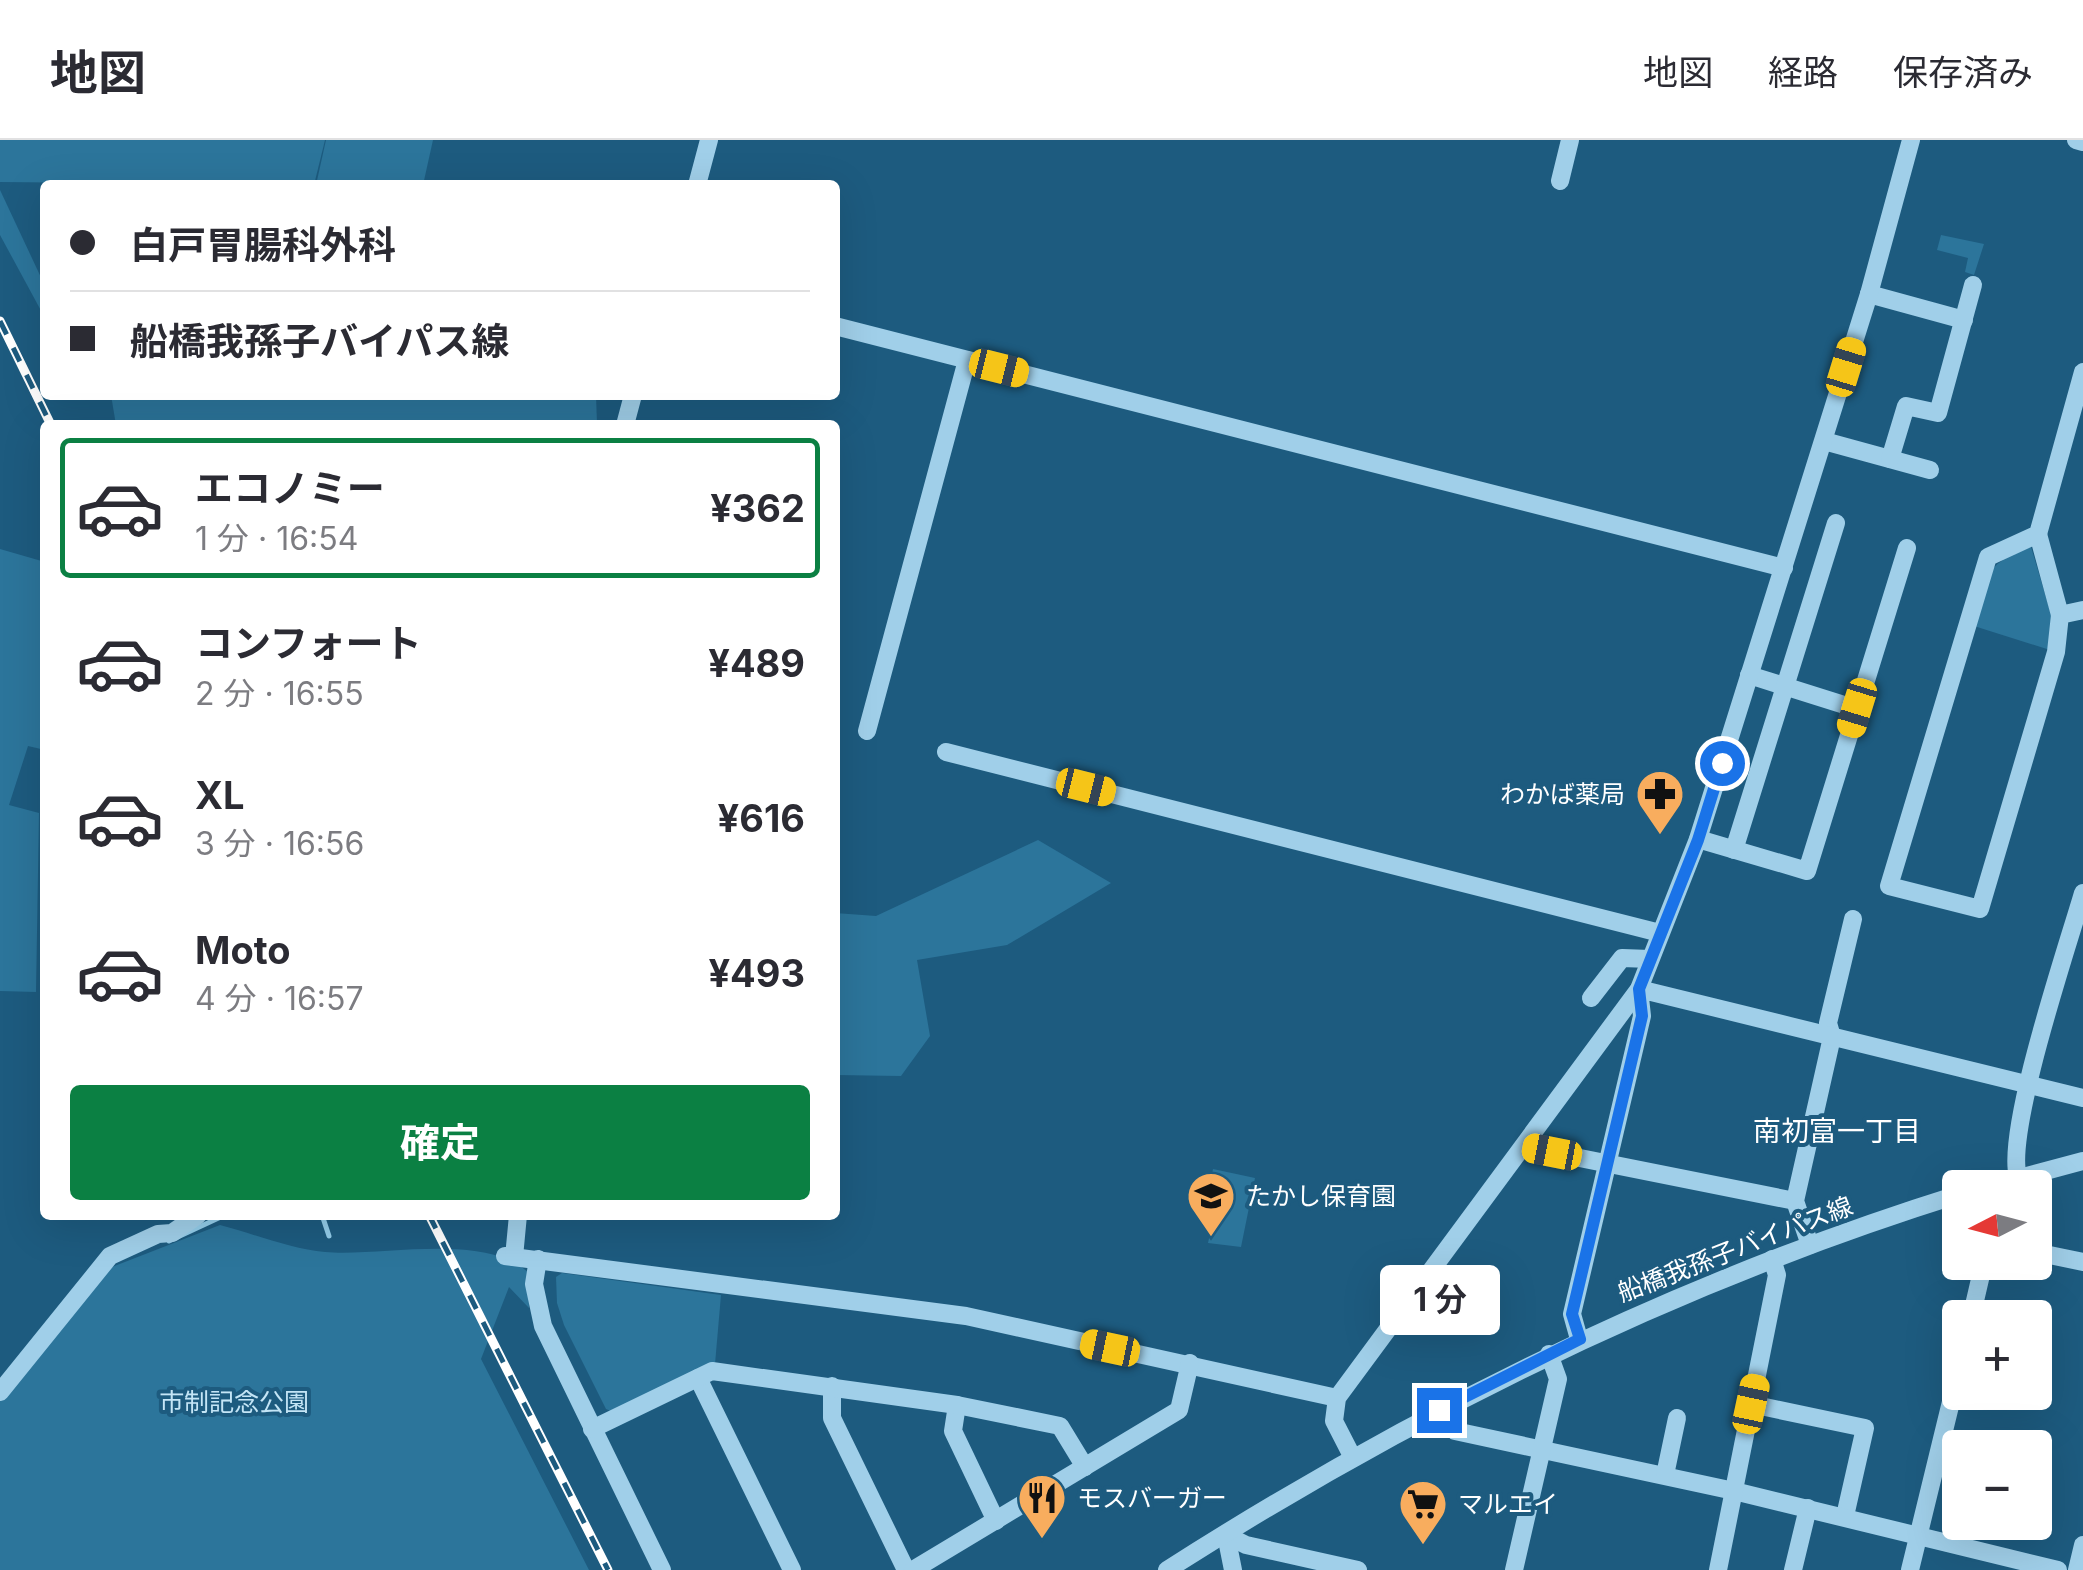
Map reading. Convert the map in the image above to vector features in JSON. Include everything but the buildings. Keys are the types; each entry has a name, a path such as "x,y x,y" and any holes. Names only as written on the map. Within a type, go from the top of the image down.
{"street":[{"path":"698,180 708,140"},
{"path":"1560,181 1570,140"},
{"path":"1352,1458 1334,1421 1337,1398 1639,989 1698,840 1869,294 1911,140"},
{"path":"1890,459 1906,406 1938,413 1973,285"},
{"path":"1869,294 1964,320"},
{"path":"840,327 1784,568"},
{"path":"867,731 967,360"},
{"path":"2038,534 1988,557 1889,886 1980,909 2056,652 2060,615 2038,534 2083,372"},
{"path":"1824,441 1930,470"},
{"path":"1734,850 1836,523"},
{"path":"1698,840 1807,871 1906,548"},
{"path":"2060,615 2083,610"},
{"path":"1749,675 1857,708"},
{"path":"946,752 1660,933"},
{"path":"2016,1170 2014,1162 2029,1085 2083,893"},
{"path":"1810,1245 1795,1200 1832,1037 1828,1023 1853,919"},
{"path":"1591,998 1622,958 1650,959"},
{"path":"1639,989 2083,1098"},
{"path":"1580,1339 1572,1314 1642,1016 1639,989"},
{"path":"1525,1147 1795,1200"},
{"path":"2046,1170 2083,1161"},
{"name":"船橋我孫子バイパス線","path":"1168,1570 1352,1458 1580,1339 1772,1259 1942,1202"},
{"path":"0,1392 110,1256 158,1234 172,1233 191,1220"},
{"path":"517,1220 510,1257 966,1316 1337,1398"},
{"path":"2052,1256 2083,1262"},
{"path":"538,1259 534,1284 543,1326 662,1570"},
{"path":"1718,1570 1777,1275 1772,1259"},
{"path":"1514,1570 1558,1379 1549,1354"},
{"path":"914,1570 1179,1410 1190,1364"},
{"path":"592,1430 712,1371 957,1405 1060,1426 1085,1467"},
{"path":"698,1378 792,1570"},
{"path":"832,1386 832,1418 906,1570"},
{"path":"1751,1404 1865,1428 1845,1516"},
{"path":"957,1405 953,1430 996,1521"},
{"path":"1439,1410 1454,1431 1734,1490 1845,1516 2027,1567 2058,1570"},
{"path":"1910,1570 1949,1410"},
{"path":"1666,1475 1677,1418"},
{"path":"1794,1570 1808,1508"},
{"path":"1226,1535 1246,1545 1326,1566 1358,1570"},
{"path":"1226,1535 1233,1570"},
{"path":"2077,1570 2083,1544"}],"green space":[{"path":"0,140 325,140 315,180 0,182"},
{"path":"326,140 433,140 424,180 317,180"},
{"path":"0,190 40,275 40,309 0,235"},
{"path":"1941,235 1984,244 1974,275 1965,272 1968,258 1937,250"},
{"path":"112,400 596,400 597,420 115,420"},
{"path":"2031,547 2051,614 2050,650 1974,626 1988,575 2002,560"},
{"path":"0,549 40,561 40,749 28,746 9,805 39,813 36,992 0,991"},
{"path":"1038,840 1111,883 1007,945 917,960 930,1036 901,1076 840,1075 840,913 876,916"},
{"path":"1213,1169 1255,1178 1241,1247 1208,1243 1215,1209 1205,1206"},
{"name":"市制記念公園","path":"220,1225 325,1252 458,1249 485,1253 528,1272 529,1308 509,1287 481,1359 589,1570 0,1570 0,1396 112,1267"},
{"path":"562,1273 721,1295 715,1364 613,1412 606,1409 564,1325 557,1303 556,1277"}],"waterway":[{"path":"169,1241 214,1220"},
{"path":"324,1220 329,1236"}],"railway":[{"path":"0,321 49,420"},
{"path":"432,1220 608,1570"}],"place":[{"name":"わかば薬局","path":"1660,836"},
{"name":"たかし保育園","path":"1211,1238"},
{"name":"モスバーガー","path":"1042,1540"},
{"name":"マルエイ","path":"1423,1546"}],"district":[{"name":"南初富一丁目","path":"1837,1131"}],"route":[{"path":"1439,1410 1580,1339 1572,1314 1642,1016 1639,989 1698,840 1722,763"}]}
